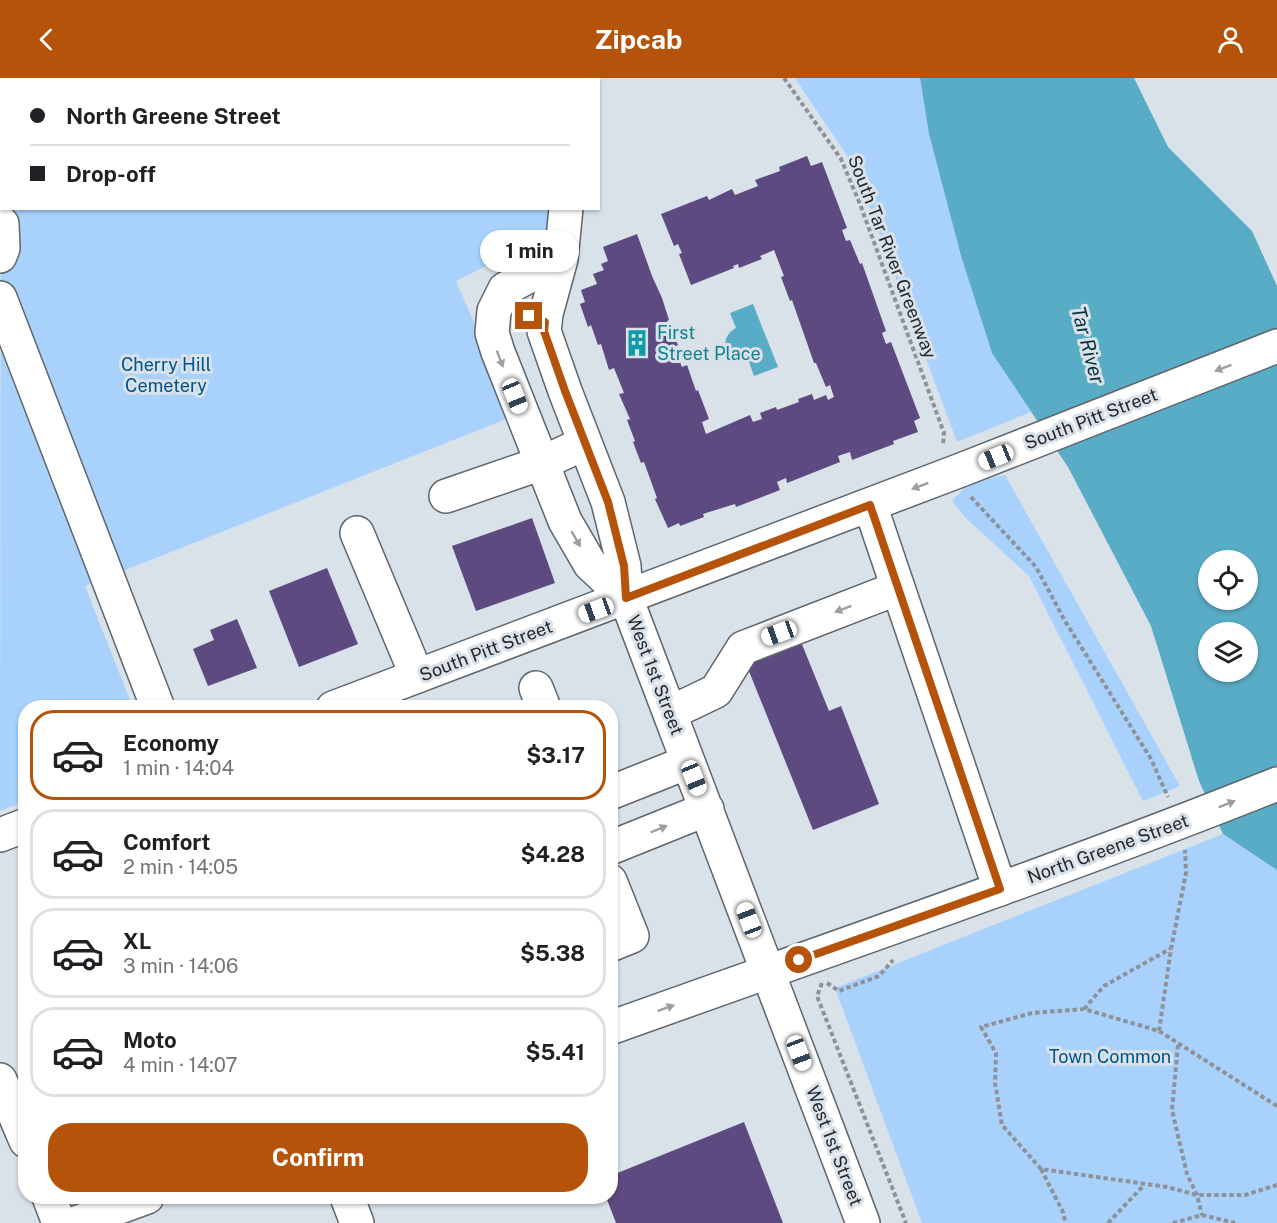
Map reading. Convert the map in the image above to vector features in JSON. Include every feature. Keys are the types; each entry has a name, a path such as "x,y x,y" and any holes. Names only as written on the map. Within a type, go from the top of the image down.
{"main road":[{"path":"566,210 561,259 544,331 608,502 624,566 626,598"},
{"path":"0,222 3,248 0,256"},
{"path":"561,259 546,270 505,289 494,310 492,333 565,521 590,564 626,598"},
{"path":"0,298 155,700"},
{"path":"498,303 545,322"},
{"name":"South Pitt Street","path":"354,700 870,505 971,480 1277,346"},
{"path":"446,496 542,463 585,443"},
{"path":"870,505 1000,889"},
{"path":"357,533 417,676"},
{"path":"670,713 716,691 743,648 898,588"},
{"name":"West 1st Street","path":"626,598 863,1223"},
{"path":"618,790 688,762"},
{"name":"North Greene Street","path":"618,1025 1000,889 1277,784"},
{"path":"618,845 707,809"},
{"path":"0,834 18,828"},
{"path":"618,901 632,936 618,942"},
{"path":"0,1080 18,1122"},
{"path":"52,1204 59,1223"},
{"path":"76,1223 128,1204"},
{"path":"350,1204 357,1223"}],"path":[{"name":"South Tar River Greenway","path":"784,78 841,159 860,204 945,434 943,446 937,449"},
{"path":"971,480 1036,567 1065,621 1151,759 1176,821 1186,873 1171,949 1159,1031"},
{"path":"1084,1009 1104,986 1171,949"},
{"path":"896,958 879,976 839,991 823,980 818,996 906,1223"},
{"path":"1065,1223 1064,1214 1041,1169 1002,1125 995,1083 996,1053 981,1027 1032,1013 1084,1009 1159,1031 1277,1106"},
{"path":"1178,1045 1172,1110 1187,1174 1197,1195 1202,1215"},
{"path":"1041,1169 1167,1187 1197,1195 1245,1195 1277,1185"},
{"path":"1108,1223 1144,1184"},
{"path":"1173,1223 1202,1215 1235,1223"}],"green space":[{"path":"795,78 920,78 929,134 961,256 992,353 1031,412 957,442 854,166"},
{"name":"Cherry Hill Cemetery","path":"1,210 551,210 551,233 456,281 514,416 85,586 130,700 18,700 18,804 0,811"},
{"path":"1005,475 1180,786 1143,801 1029,576 967,519 952,501 970,482"},
{"name":"Town Common","path":"1223,834 1277,870 1277,1223 922,1223 835,988"}],"water":[{"name":"Tar River","path":"920,78 1134,78 1168,147 1252,231 1277,286 1277,870 1223,834 1199,781 1151,626 1068,467 992,353 961,256 929,134"},
{"path":"753,304 778,367 754,376 748,359 734,358 725,344 730,332 736,328 730,313"}],"building":[{"name":"First Street Place","path":"807,156 811,166 822,162 847,228 842,230 846,241 850,240 860,264 862,263 886,331 882,333 886,344 891,342 920,418 914,421 918,432 852,460 850,452 838,456 840,462 787,483 786,478 777,482 780,490 736,507 735,504 703,514 704,517 668,528 655,499 657,498 644,462 641,463 633,442 635,441 627,420 630,419 619,394 624,393 614,368 609,370 601,344 598,345 591,325 588,327 580,304 585,302 581,290 597,284 593,274 604,270 601,264 608,261 603,247 637,234 662,298 669,320 667,321 678,345 674,347 682,367 687,365 709,419 702,422 706,434 750,415 753,422 762,419 760,413 799,402 798,399 812,394 814,400 826,395 828,400 834,397 830,385 826,387 814,363 792,300 790,301 781,277 784,276 774,250 760,256 762,259 739,268 738,264 733,266 734,268 691,285 679,254 682,253 678,244 674,246 661,214 707,196 709,200 732,189 735,195 758,186 755,180 780,171 779,167"},
{"path":"532,518 555,583 476,611 452,546"},
{"path":"327,568 358,644 299,667 269,591"},
{"path":"237,619 257,668 208,686 193,649 214,640 210,630"},
{"path":"797,632 829,711 841,706 879,804 813,830 742,654"},
{"path":"744,1122 783,1223 616,1223 609,1204 618,1204 618,1173"}],"place":[{"name":"First Street Place","path":"637,343"}],"route":[{"path":"529,316 545,322 544,331 565,391 608,502 624,566 626,598 870,505 1000,889 799,960"}]}
